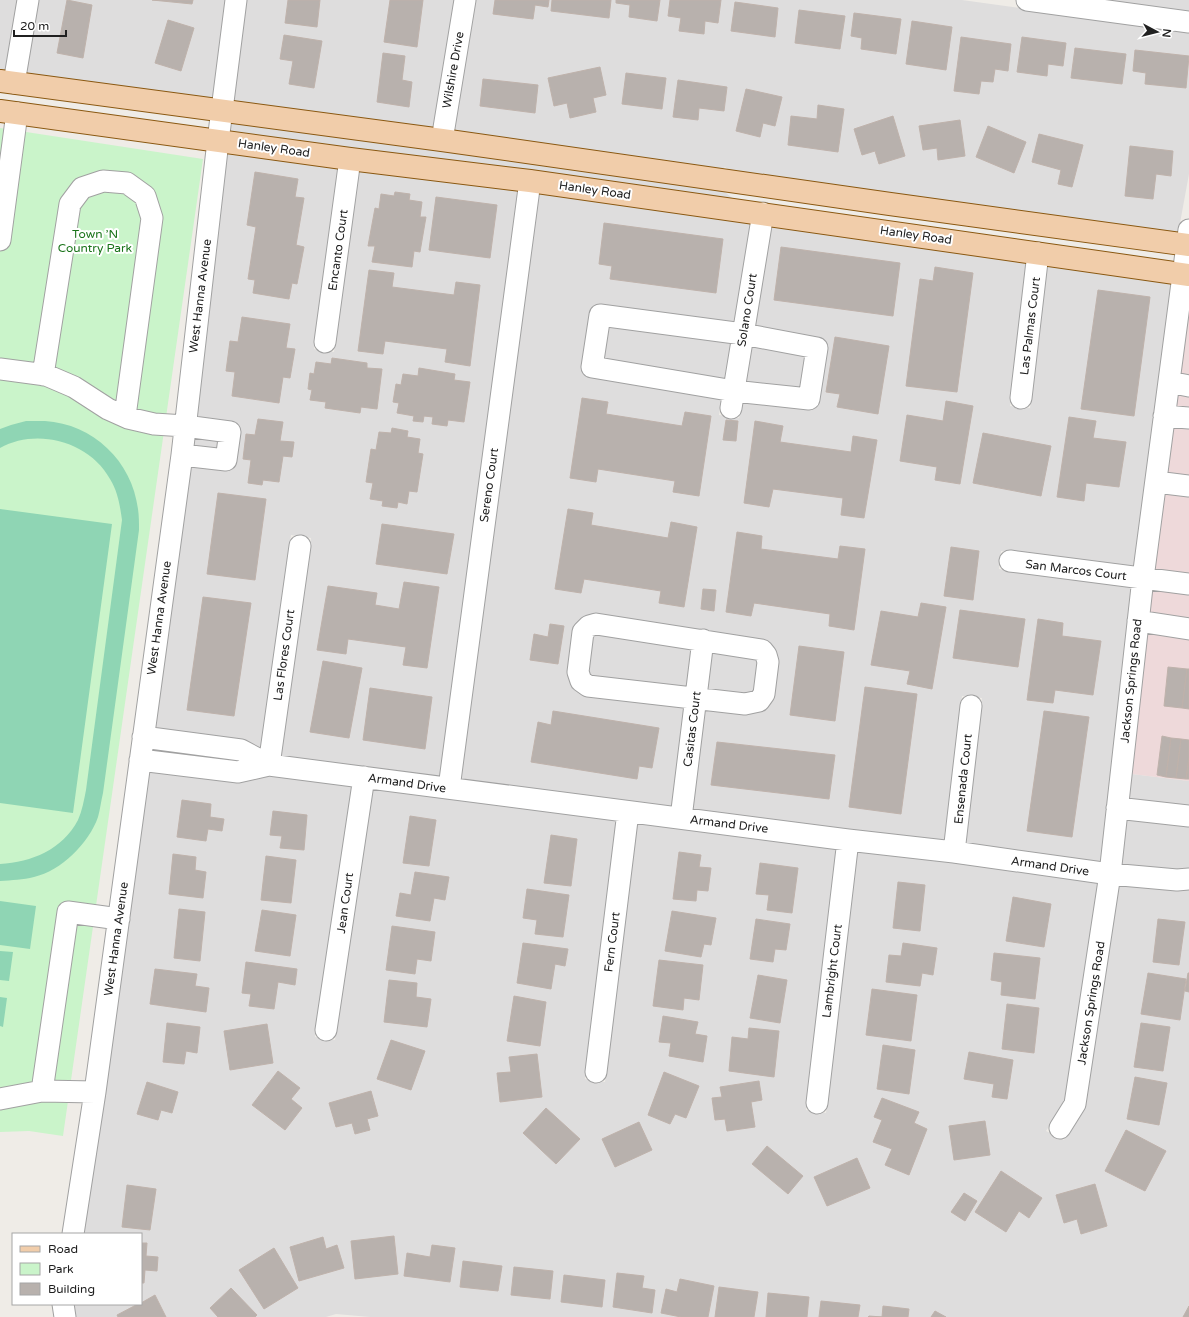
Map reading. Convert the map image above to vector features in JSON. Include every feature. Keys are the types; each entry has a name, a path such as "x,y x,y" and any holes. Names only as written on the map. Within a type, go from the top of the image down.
{"main road":[{"path":"7,82 442,140 838,196 1188,240"},
{"name":"Hanley Road","path":"9,112 763,213 1186,275"},
{"path":"726,180 746,196 763,213 790,202 838,196"}],"street":[{"path":"7,82 28,0"},
{"name":"West Hanna Avenue","path":"73,1233 95,1092 182,455 218,141 236,0"},
{"name":"Wilshire Drive","path":"442,140 465,0"},
{"path":"1027,0 1189,22"},
{"path":"0,240 9,112"},
{"name":"Encanto Court","path":"325,342 350,158"},
{"path":"43,375 70,204 82,188 103,181 127,183 145,196 152,218 125,416"},
{"name":"Sereno Court","path":"449,788 530,181"},
{"name":"Solano Court","path":"732,399 763,213"},
{"name":"Jackson Springs Road","path":"1060,1128 1075,1104 1110,874 1143,578 1164,416 1186,275 1188,240"},
{"name":"Las Palmas Court","path":"1021,398 1038,253"},
{"path":"600,315 743,334 817,348 809,399 732,399 592,367 600,315"},
{"path":"0,369 43,375 74,386 108,409 125,416 154,424 185,426 230,432 226,460 182,455"},
{"path":"1169,382 1189,386"},
{"path":"1164,416 1189,418"},
{"path":"1156,482 1189,486"},
{"name":"Las Flores Court","path":"269,765 300,546"},
{"name":"San Marcos Court","path":"1010,561 1189,584"},
{"path":"1138,621 1189,629"},
{"path":"596,624 762,650 766,655 768,662 764,694 759,701 752,704 745,704 695,698 588,686 581,681 578,672 582,632 589,626 596,624"},
{"name":"Casitas Court","path":"681,818 703,640"},
{"name":"Ensenada Court","path":"954,852 971,706"},
{"name":"Armand Drive","path":"143,737 241,750 269,765"},
{"name":"Armand Drive","path":"140,760 238,772 269,765 848,840 954,852 1110,874 1177,880 1189,879"},
{"name":"Jean Court","path":"326,1030 364,777"},
{"path":"1118,808 1189,816"},
{"name":"Fern Court","path":"596,1072 628,812"},
{"name":"Lambright Court","path":"817,1103 848,840"},
{"path":"42,1091 68,912 119,919"},
{"path":"0,1099 42,1091 95,1092"},
{"path":"63,1305 65,1317"}],"shaded area":[{"path":"0,0 18,0 5,73 0,72"},
{"path":"38,0 226,0 213,101 25,76"},
{"path":"247,0 455,0 434,127 233,104"},
{"path":"476,0 962,0 1189,31 1189,174 1178,234 847,189 847,187 838,187 730,171 725,167 721,170 454,130"},
{"path":"1093,0 1189,0 1189,13"},
{"path":"230,122 721,189 736,201 229,133"},
{"path":"227,151 339,166 314,349 334,352 359,169 518,189 440,778 280,757 311,538 291,535 261,750 154,730"},
{"path":"539,191 751,221 719,415 739,418 771,224 1027,261 1010,406 1030,408 1047,264 1172,282 1134,568 1001,551 999,569 1132,586 1101,863 966,845 982,698 962,696 945,842 692,811 694,631 672,808 460,780"},
{"path":"1189,305 1189,781 1132,774 1153,579"},
{"path":"149,770 267,774 272,777 274,775 352,785 315,1037 335,1040 373,787 617,819 585,1079 605,1082 637,822 837,848 806,1110 826,1113 857,850 953,861 1099,881 1065,1101 1046,1131 1064,1140 1085,1105 1119,884 1189,888 1189,1317 370,1317 336,1314 326,1317 75,1317 73,1305 142,1305 142,1233 83,1233"},
{"path":"1132,774 1189,781 1189,870 1177,871 1121,866"}],"green space":[{"name":"Town ’N Country Park","path":"0,128 203,159 63,1136 29,1131 0,1132"},
{"path":"26,421 45,421 63,424 79,429 107,448 119,461 128,475 134,492 138,512 139,530 103,793 98,817 94,827 81,846 54,869 30,878 0,881 0,864 12,863 35,857 55,847 71,830 81,813 86,790 122,520 117,494 110,479 101,466 90,456 76,447 46,439 30,439 15,442 0,448 0,429"},
{"path":"0,509 112,524 73,813 0,803"},
{"path":"0,901 36,906 30,949 0,945"},
{"path":"0,951 13,952 9,981 0,980"},
{"path":"0,997 7,998 3,1027 0,1026"}],"building":[{"path":"67,0 92,5 83,58 57,53"},
{"path":"152,0 193,0 192,4"},
{"path":"288,0 320,0 317,27 285,23"},
{"path":"390,0 423,0 417,47 384,42"},
{"path":"495,0 549,0 548,7 535,5 533,19 493,14"},
{"path":"552,0 611,0 609,18 551,11"},
{"path":"616,0 660,0 657,21 629,17 630,5 616,3"},
{"path":"670,0 721,0 718,23 705,21 704,34 679,31 681,18 668,16"},
{"path":"735,2 778,8 775,37 731,31"},
{"path":"799,10 845,16 840,49 795,43"},
{"path":"854,13 901,19 896,54 861,49 862,38 851,36"},
{"path":"168,20 194,28 181,71 155,63"},
{"path":"912,21 952,27 946,70 906,64"},
{"path":"284,35 322,41 314,88 289,84 293,61 280,59"},
{"path":"961,37 1011,44 1008,71 995,69 993,82 981,81 979,94 954,91"},
{"path":"1022,37 1066,43 1063,66 1048,64 1047,76 1017,72"},
{"path":"1075,48 1126,54 1122,84 1071,78"},
{"path":"1135,50 1189,56 1186,88 1145,84 1146,73 1133,71"},
{"path":"383,53 405,56 402,80 412,82 409,107 377,102"},
{"path":"600,67 606,95 593,98 596,112 570,118 567,103 554,106 548,78"},
{"path":"626,73 666,78 662,109 622,104"},
{"path":"483,79 538,85 535,113 480,106"},
{"path":"678,80 727,87 724,111 699,108 698,120 673,117"},
{"path":"746,89 782,97 775,126 763,123 760,137 736,131"},
{"path":"818,105 844,109 838,152 788,145 791,116 817,119"},
{"path":"893,116 905,156 879,164 875,151 862,155 854,129"},
{"path":"960,120 965,156 938,160 937,148 923,150 919,126"},
{"path":"988,126 1026,142 1014,173 976,157"},
{"path":"1039,134 1083,145 1072,187 1058,184 1061,170 1032,162"},
{"path":"1130,146 1173,151 1171,176 1156,174 1153,199 1125,196"},
{"path":"255,172 298,179 295,197 304,198 296,245 304,247 297,284 292,283 289,299 253,293 255,280 248,279 256,227 247,225"},
{"path":"395,192 410,194 409,200 422,202 420,217 426,217 420,252 414,251 412,267 372,262 375,246 368,246 375,208 379,209 381,194 394,196"},
{"path":"436,197 497,205 490,258 429,250"},
{"path":"604,223 723,239 716,293 610,279 612,266 599,264"},
{"path":"781,247 900,263 893,316 774,300"},
{"path":"935,267 973,273 957,392 906,386 920,279 933,281"},
{"path":"369,270 394,273 392,287 454,295 456,282 480,285 470,366 445,362 447,349 385,341 383,354 358,351"},
{"path":"1098,290 1150,297 1134,416 1081,409"},
{"path":"242,317 290,324 286,348 295,349 290,378 283,377 279,403 232,396 235,372 226,371 230,341 238,342"},
{"path":"835,337 889,346 878,414 837,407 840,394 826,392"},
{"path":"332,358 367,363 367,368 382,369 377,409 361,407 360,413 325,408 326,402 310,400 312,390 308,389 310,373 314,374 316,362 331,364"},
{"path":"419,368 455,374 454,380 470,382 464,422 448,420 447,426 432,424 433,417 424,416 423,422 413,421 414,416 397,413 399,403 393,402 396,384 401,385 403,374 418,376"},
{"path":"582,398 608,402 606,414 682,426 685,412 711,416 699,496 673,492 675,481 598,469 596,482 570,478"},
{"path":"946,401 973,406 960,484 935,480 937,467 900,461 907,415 943,421"},
{"path":"1069,417 1096,421 1093,438 1126,442 1119,487 1086,483 1084,501 1057,497"},
{"path":"258,419 283,422 280,441 294,442 292,457 283,456 279,482 263,480 262,485 248,483 251,460 243,459 246,434 255,435"},
{"path":"726,420 738,421 736,441 723,440"},
{"path":"755,421 783,426 780,442 851,452 853,436 877,440 864,518 841,515 843,498 773,489 769,507 744,503"},
{"path":"392,428 408,431 407,437 420,439 418,453 423,454 417,492 409,491 407,504 398,502 397,508 382,506 383,501 370,499 373,483 366,482 371,449 376,450 379,432 391,433"},
{"path":"983,433 1051,446 1041,496 973,483"},
{"path":"218,493 266,499 255,580 207,574"},
{"path":"568,509 593,513 591,525 668,538 671,522 697,527 684,607 659,603 661,591 584,579 581,593 555,589"},
{"path":"382,524 454,534 447,574 376,564"},
{"path":"737,532 762,536 761,549 838,559 840,546 865,549 854,630 829,626 830,614 754,603 751,616 726,612"},
{"path":"951,547 979,551 973,600 944,596"},
{"path":"404,582 439,587 427,668 403,665 406,647 348,639 346,654 317,650 328,586 377,593 375,605 399,609"},
{"path":"703,589 716,590 714,611 701,609"},
{"path":"203,597 251,603 234,716 187,710"},
{"path":"921,603 946,607 932,689 907,684 910,671 871,665 881,611 918,617"},
{"path":"960,610 1025,619 1018,667 953,658"},
{"path":"1038,619 1063,623 1062,636 1101,641 1093,695 1055,690 1053,703 1027,700"},
{"path":"550,624 564,626 558,664 530,660 534,634 548,637"},
{"path":"799,646 844,652 835,721 790,715"},
{"path":"323,661 362,668 349,738 310,732"},
{"path":"1168,667 1187,669 1182,708 1164,706"},
{"path":"1187,669 1189,669 1189,709 1182,708"},
{"path":"865,687 917,694 901,814 849,807"},
{"path":"370,688 432,697 425,749 363,740"},
{"path":"553,711 659,728 652,768 639,766 637,779 531,762 538,722 551,725"},
{"path":"1044,711 1089,717 1072,837 1027,831"},
{"path":"1162,736 1171,738 1166,777 1157,775"},
{"path":"1171,738 1181,739 1176,778 1166,777"},
{"path":"1181,739 1189,740 1189,758 1186,779 1176,778"},
{"path":"717,742 835,755 829,799 711,785"},
{"path":"1189,758 1189,779 1186,779"},
{"path":"182,800 211,804 210,817 224,819 222,831 208,829 206,841 177,837"},
{"path":"273,811 307,815 304,850 280,848 282,836 270,835"},
{"path":"410,816 436,820 429,866 403,863"},
{"path":"551,835 577,839 571,886 544,883"},
{"path":"679,852 701,855 699,867 711,868 708,891 697,890 696,901 673,899"},
{"path":"173,854 196,857 195,870 206,872 203,898 169,894"},
{"path":"266,856 296,860 291,903 261,900"},
{"path":"760,863 798,868 792,913 767,910 769,895 756,894"},
{"path":"415,872 449,877 445,900 434,898 430,921 396,916 400,893 411,895"},
{"path":"898,882 925,885 920,931 893,928"},
{"path":"527,889 569,895 563,937 535,934 537,920 523,918"},
{"path":"1013,897 1051,904 1044,947 1006,941"},
{"path":"179,909 205,912 200,961 174,958"},
{"path":"262,910 296,915 290,956 255,951"},
{"path":"672,911 716,918 711,945 704,944 701,957 665,951"},
{"path":"756,919 790,924 786,950 775,949 773,962 750,959"},
{"path":"1158,919 1185,922 1179,965 1153,962"},
{"path":"392,926 435,932 431,961 417,959 415,974 386,970"},
{"path":"523,943 568,949 565,966 555,964 551,989 517,983"},
{"path":"903,943 937,948 933,975 922,973 920,986 886,982 889,955 901,956"},
{"path":"994,953 1040,958 1035,999 1001,995 1002,982 991,980"},
{"path":"659,960 703,965 699,1000 684,998 683,1010 653,1006"},
{"path":"246,962 297,969 295,985 278,982 274,1009 249,1006 251,994 242,993"},
{"path":"155,969 197,974 195,986 209,988 206,1012 150,1004"},
{"path":"1148,973 1186,979 1180,1020 1141,1014"},
{"path":"1189,973 1189,992 1185,991"},
{"path":"758,975 787,980 780,1023 750,1018"},
{"path":"389,980 417,983 416,997 431,999 427,1027 384,1022"},
{"path":"872,989 917,995 911,1041 866,1035"},
{"path":"514,996 546,1002 540,1046 507,1041"},
{"path":"1007,1004 1039,1008 1034,1053 1002,1049"},
{"path":"663,1016 698,1022 695,1034 707,1036 703,1062 669,1056 671,1043 659,1042"},
{"path":"167,1023 200,1027 197,1053 186,1051 184,1064 163,1062"},
{"path":"1141,1023 1170,1027 1163,1071 1134,1067"},
{"path":"267,1024 273,1063 230,1070 224,1031"},
{"path":"749,1028 779,1031 774,1077 729,1071 732,1037 748,1039"},
{"path":"391,1040 425,1051 411,1090 377,1079"},
{"path":"883,1045 915,1050 909,1094 877,1089"},
{"path":"969,1052 1013,1060 1007,1099 992,1097 994,1084 964,1079"},
{"path":"537,1054 542,1097 500,1102 497,1073 511,1072 509,1057"},
{"path":"278,1071 300,1088 291,1099 302,1108 285,1130 252,1105"},
{"path":"664,1072 699,1086 686,1118 675,1114 670,1124 648,1115"},
{"path":"1135,1077 1167,1083 1159,1125 1127,1119"},
{"path":"759,1081 762,1100 751,1102 755,1127 727,1131 725,1119 715,1120 712,1098 722,1097 720,1087"},
{"path":"147,1082 178,1092 172,1113 161,1110 158,1120 137,1114"},
{"path":"371,1091 378,1116 367,1119 370,1130 355,1134 352,1123 336,1127 329,1103"},
{"path":"882,1098 919,1112 914,1123 927,1129 909,1175 885,1165 892,1149 873,1142 882,1120 874,1117"},
{"path":"546,1108 580,1139 556,1164 523,1133"},
{"path":"985,1121 990,1155 954,1160 949,1126"},
{"path":"639,1122 652,1150 615,1167 602,1139"},
{"path":"1126,1130 1166,1151 1145,1191 1105,1171"},
{"path":"767,1146 803,1176 788,1194 752,1164"},
{"path":"857,1158 870,1188 827,1206 814,1177"},
{"path":"1001,1171 1042,1198 1029,1218 1019,1211 1006,1232 975,1212"},
{"path":"1095,1184 1107,1226 1081,1234 1077,1219 1064,1223 1056,1195"},
{"path":"127,1185 156,1189 150,1230 122,1227"},
{"path":"964,1193 977,1201 965,1221 951,1212"},
{"path":"394,1236 398,1274 355,1279 351,1241"},
{"path":"323,1237 326,1249 337,1245 344,1268 299,1281 290,1247"},
{"path":"142,1243 147,1243 146,1256 158,1257 157,1271 145,1270 144,1283 142,1283"},
{"path":"432,1245 455,1248 450,1282 404,1276 407,1253 430,1257"},
{"path":"274,1248 298,1288 264,1309 239,1270"},
{"path":"463,1261 502,1266 498,1291 460,1287"},
{"path":"514,1267 553,1271 550,1299 511,1295"},
{"path":"617,1273 644,1276 642,1288 655,1290 652,1313 613,1307"},
{"path":"564,1275 605,1280 602,1307 561,1302"},
{"path":"680,1279 714,1286 708,1317 681,1317 661,1313 666,1289 677,1292"},
{"path":"719,1287 758,1292 754,1317 715,1317"},
{"path":"231,1288 257,1315 255,1317 218,1317 210,1308"},
{"path":"768,1293 809,1297 807,1317 766,1317"},
{"path":"155,1295 166,1317 118,1317 117,1315 136,1305 142,1305 142,1302"},
{"path":"821,1301 860,1305 858,1317 819,1317"},
{"path":"883,1306 909,1309 908,1317 882,1317"},
{"path":"1189,1306 1189,1317 1183,1317"},
{"path":"935,1311 946,1317 931,1317"}]}
